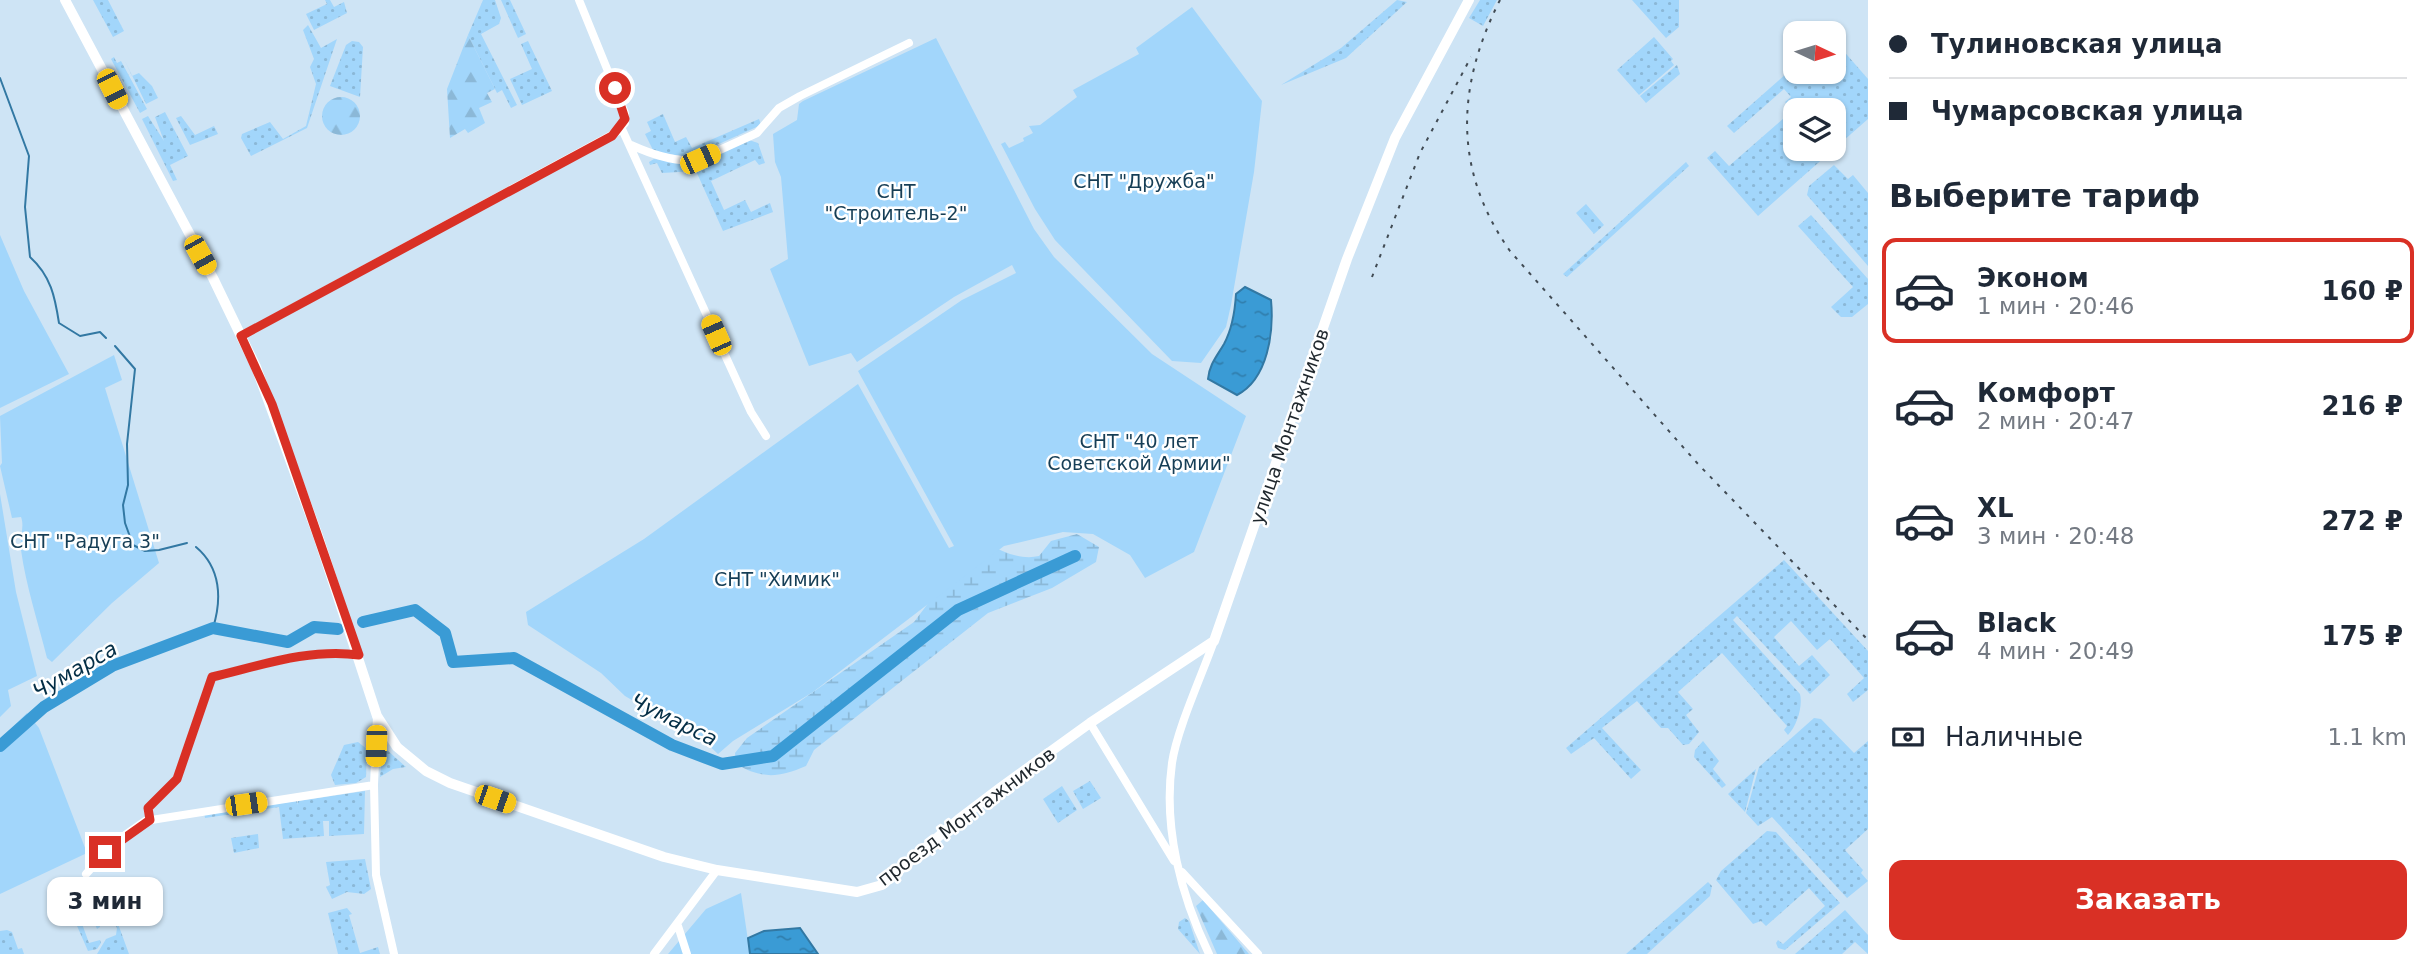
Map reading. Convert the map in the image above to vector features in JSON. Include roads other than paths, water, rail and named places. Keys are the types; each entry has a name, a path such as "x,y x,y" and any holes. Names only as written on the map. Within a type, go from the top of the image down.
{"main road":[{"name":"проезд Монтажников","path":"65,0 241,336 272,404 359,655 377,716 397,747 426,771 450,783 664,857 717,870 857,892 882,885 959,819 1090,723 1214,641"},
{"name":"улица Монтажников","path":"1214,641 1362,221 1395,138 1469,0"}],"street":[{"path":"241,336 612,136 621,127 625,113 579,0"},
{"path":"631,145 657,155 690,161 700,159 757,134 779,108 800,96 909,43"},
{"path":"621,127 751,412 766,436"},
{"name":"улица Монтажников","path":"1209,954 1188,901 1170,829 1172,763 1214,641"},
{"path":"150,820 148,808 177,779 212,677 275,661 334,654 359,655"},
{"path":"377,716 374,785 376,875 394,954"},
{"path":"1090,723 1179,869 1258,954"},
{"path":"86,874 115,842 150,820 374,785"},
{"path":"654,954 678,926 717,870"},
{"path":"678,926 687,954"}],"water":[{"path":"1245,287 1271,300 1270,340 1256,378 1237,395 1208,379 1229,332 1236,294"},
{"path":"800,928 818,954 750,954 748,938 764,931"}],"waterway":[{"path":"0,78 29,156 25,207 30,257 51,287 59,323 80,336 100,332 106,338"},
{"path":"115,346 135,369 127,444 128,485 123,505 125,523 133,545 145,551 187,543"},
{"path":"196,547 215,574 218,606 213,628"},
{"name":"Чумарса","path":"363,622 415,610 445,633 453,662 514,658 672,745 722,764 773,756 958,610 1075,556"},
{"name":"Чумарса","path":"0,746 44,707 112,666 213,628 288,642 314,627 338,629"}],"railway":[{"path":"1500,0 1485,32 1475,65 1467,128 1470,159 1478,190 1491,221 1510,251 1698,464 1868,640"},
{"path":"1372,277 1420,153 1471,57"}],"park label":[{"name":"СНТ \"Дружба\"","path":"1144,181"},
{"name":"СНТ \"Строитель-2\"","path":"896,202"},
{"name":"СНТ \"40 лет Советской Армии\"","path":"1139,452"},
{"name":"СНТ \"Радуга 3\"","path":"85,541"},
{"name":"СНТ \"Химик\"","path":"777,579"}]}
